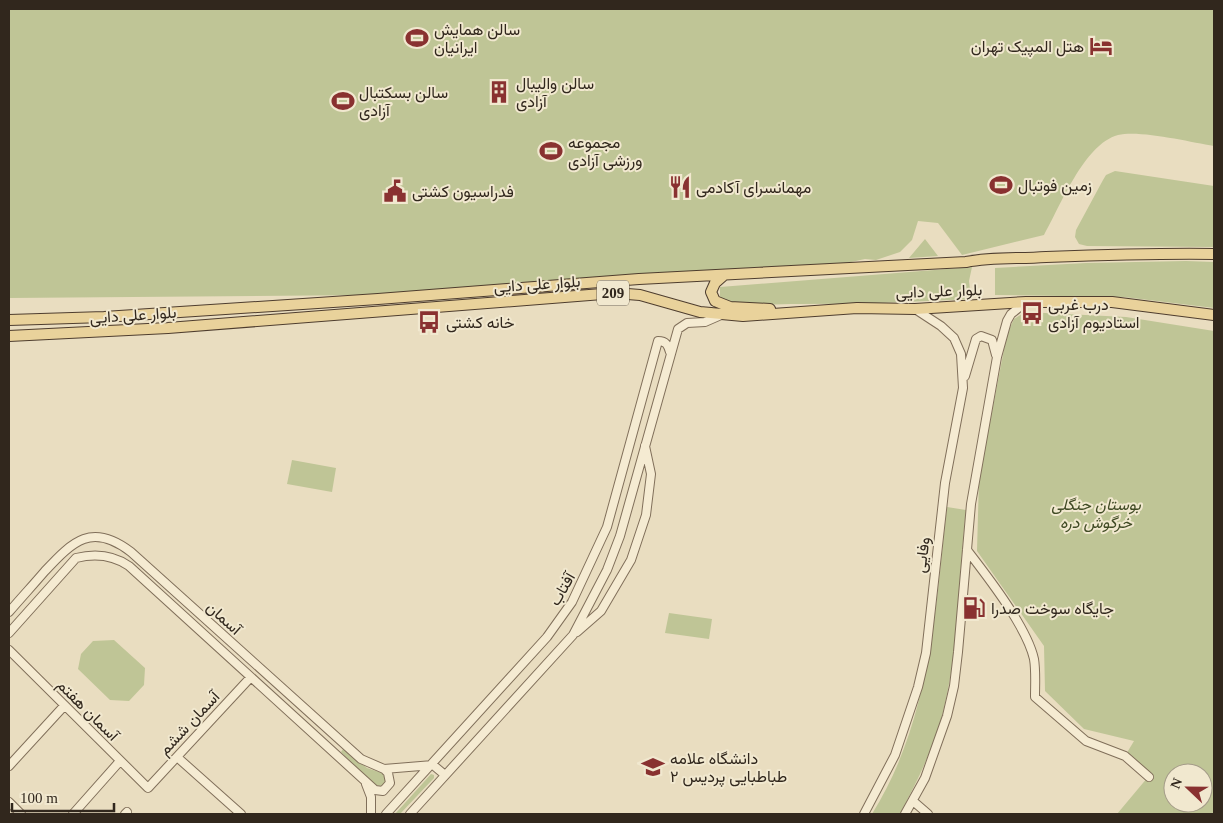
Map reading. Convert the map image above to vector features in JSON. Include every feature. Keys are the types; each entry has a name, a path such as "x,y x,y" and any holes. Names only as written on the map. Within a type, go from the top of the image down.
{"main road":[{"name":"بلوار علی دایی","path":"9,320 113,316 378,300 639,279 966,262 991,257 1024,258 1152,252 1214,254"},
{"path":"723,276 715,283 711,292 715,301 721,305 802,312"},
{"name":"بلوار علی دایی","path":"9,336 168,328 615,293 640,295 700,312 743,316 857,308 915,309 1026,302 1112,302 1214,315"}],"street":[{"path":"905,814 913,801 937,748 954,686 975,478 997,357 1007,321 1011,314 1026,302"},
{"name":"وفایی","path":"864,814 895,755 920,678 926,653 946,482 963,388 961,354 954,338 941,326 915,309"},
{"name":"آفتاب","path":"410,814 571,637 606,570 620,536 678,329 687,322 705,322 721,315"},
{"path":"963,388 972,347 976,339 981,336 992,340 997,357"},
{"name":"آفتاب","path":"386,814 433,765 547,637 572,602 607,527 658,341 668,345 670,352"},
{"path":"571,637 601,611 631,560 646,515 651,474 645,444"},
{"name":"آسمان","path":"9,612 68,546 84,539 105,538 114,540 131,552 351,750 369,763 384,769"},
{"path":"967,550 996,588 1020,628 1034,658 1035,697 1086,741 1125,756 1148,776"},
{"name":"آسمان","path":"9,633 76,558 88,555 108,556 130,566 366,784"},
{"name":"آسمان هفتم","path":"9,650 148,788"},
{"name":"آسمان ششم","path":"148,788 250,678"},
{"path":"9,766 64,706"},
{"path":"177,757 240,814"},
{"path":"73,814 120,761"},
{"path":"366,784 375,790 386,790 390,778 384,769 433,765 445,775"},
{"path":"366,784 372,796 371,814"},
{"path":"913,801 928,814"},
{"path":"9,802 21,814"}],"green space":[{"name":"مجموعه ورزشی آزادی","path":"9,9 1214,9 1214,146 1152,135 1118,135 1094,150 1084,163 1065,193 1044,235 962,255 938,223 918,221 912,240 900,252 876,260 865,259 823,268 372,295 9,298"},
{"path":"1115,171 1214,186 1214,247 1087,246 1079,244 1075,237 1076,230 1106,175"},
{"path":"925,239 938,256 909,258"},
{"path":"1214,262 1214,308 1124,297 995,295 995,268 1086,263"},
{"path":"972,267 969,281 971,299 769,305 729,302 720,299 720,287"},
{"name":"بوستان جنگلی خرگوش دره","path":"1025,312 1126,317 1214,331 1214,814 1117,814 1148,777 1125,756 1134,741 1084,729 1045,691 1044,646 977,551 979,479 1007,334 1014,319"},
{"path":"292,460 336,468 332,492 287,484"},
{"path":"947,507 966,510 956,637 949,687 943,712 930,751 900,814 872,814 891,778 906,742 918,704 933,626"},
{"path":"669,613 712,619 709,639 665,633"},
{"path":"114,640 145,668 144,685 129,701 110,700 78,669 81,654 93,641"},
{"path":"343,749 367,768 382,773 386,778 385,783 381,786 374,785 341,752"},
{"path":"431,774 434,775 434,778 400,814 395,814"}],"place":[{"name":"سالن همایش ایرانیان","path":"417,38"},
{"name":"هتل المپیک تهران","path":"1101,46"},
{"name":"سالن والیبال آزادی","path":"499,92"},
{"name":"سالن بسکتبال آزادی","path":"343,101"},
{"name":"مجموعه ورزشی آزادی","path":"551,151"},
{"name":"زمین فوتبال","path":"1001,185"},
{"name":"مهمانسرای آکادمی","path":"680,187"},
{"name":"فدراسیون کشتی","path":"395,191"},
{"name":"درب غربی استادیوم آزادی","path":"1032,313"},
{"name":"خانه کشتی","path":"429,322"},
{"name":"جایگاه سوخت صدرا","path":"974,608"},
{"name":"دانشگاه علامه طباطبایی پردیس ۲","path":"653,767"}]}
